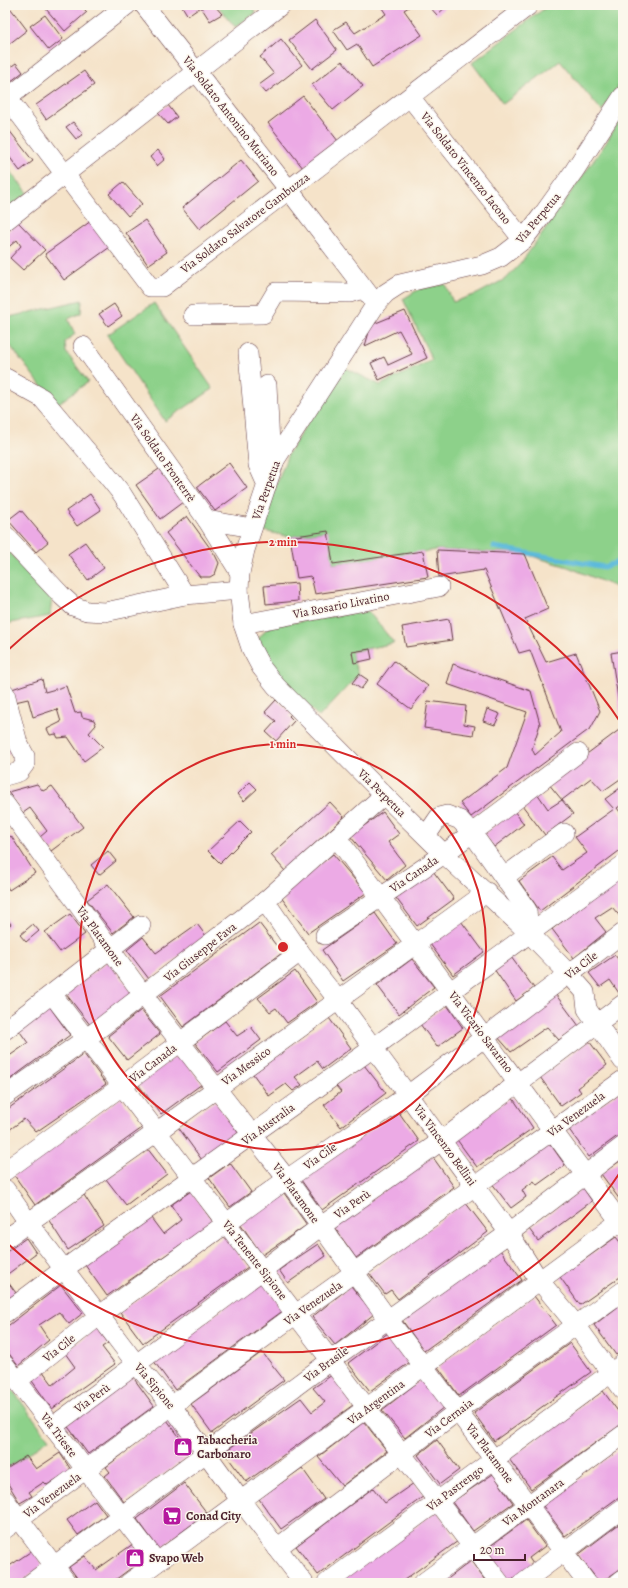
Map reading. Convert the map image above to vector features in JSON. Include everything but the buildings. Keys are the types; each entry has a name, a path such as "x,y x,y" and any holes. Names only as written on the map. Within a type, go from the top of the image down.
{"street":[{"path":"6,98 127,5"},
{"name":"Via Soldato Antonino Muriano","path":"144,5 376,304"},
{"path":"5,221 281,5"},
{"name":"Via Soldato Salvatore Gambuzza","path":"6,98 150,287 162,287 528,6"},
{"name":"Via Perpetua","path":"620,1012 585,992 530,933 444,854 276,686 257,660 251,648 243,624 240,581 252,528 275,460 376,304 386,293 400,284 482,265 501,256 523,240 574,171 623,96"},
{"name":"Via Soldato Vincenzo Iacono","path":"410,97 523,240"},
{"path":"193,315 263,314 276,292 350,293 363,289"},
{"name":"Via Soldato Fronterrè","path":"83,346 206,520 240,581"},
{"path":"248,353 258,465 266,483"},
{"path":"6,378 42,398 102,469 122,494 185,595"},
{"path":"267,385 270,444 275,460"},
{"path":"206,520 252,528"},
{"path":"5,535 62,596 73,606 87,611 105,612 185,595 240,581"},
{"name":"Via Rosario Livatino","path":"243,624 439,587"},
{"path":"5,693 18,743 25,756 25,764 19,772 5,776"},
{"name":"Via Canada","path":"325,935 444,854 578,753"},
{"name":"Via Giuseppe Fava","path":"5,1096 144,996 265,902 384,795"},
{"name":"Via Platamone","path":"5,804 144,996 287,1180 388,1319 459,1410 587,1583"},
{"path":"426,836 439,817 446,815 460,820 472,832 527,910 530,933"},
{"path":"504,877 564,834"},
{"name":"Via Vicario Savarino","path":"337,838 518,1083 552,1132 622,1222"},
{"name":"Via Australia","path":"5,1313 64,1269 451,992 623,865"},
{"name":"Via Messico","path":"5,1239 158,1131 487,892"},
{"name":"Via Vincenzo Bellini","path":"265,902 300,952 338,1000 476,1187 509,1233 539,1280 576,1325 617,1369 623,1390"},
{"path":"5,1030 141,925"},
{"name":"Via Cile","path":"17,1381 100,1315 226,1223 408,1095 623,933"},
{"name":"Via Canada","path":"5,1171 122,1086 300,952"},
{"path":"585,992 587,1010 623,1061"},
{"name":"Via Tenente Sipione","path":"52,994 403,1453 500,1583"},
{"name":"Via Perù","path":"52,1427 320,1227 441,1141 597,1025 620,1012"},
{"name":"Via Venezuela","path":"12,1524 296,1314 476,1187 623,1080"},
{"name":"Via Brasile","path":"30,1583 331,1360 509,1233 623,1146"},
{"name":"Via Sipione","path":"5,1189 28,1222 137,1364 171,1405 241,1502 304,1583"},
{"name":"Via Argentina","path":"129,1583 241,1502 539,1280 622,1222"},
{"name":"Via Cernaia","path":"277,1548 459,1410 623,1291"},
{"name":"Via Trieste","path":"5,1365 157,1562"},
{"name":"Via Pastrengo","path":"327,1583 494,1458 617,1369"},
{"name":"Via Montanara","path":"422,1583 530,1505 623,1435"},
{"path":"5,1500 12,1524 54,1565 67,1583"},
{"path":"522,1583 623,1508"},
{"path":"618,1583 623,1579"}],"green space":[{"path":"217,5 251,5 256,13 235,27"},
{"path":"549,5 623,5 623,79 602,111 560,61 503,104 472,63"},
{"path":"623,114 623,590 568,567 525,554 437,550 333,564 327,531 290,537 260,530 288,454 311,417 346,368 380,385 432,360 403,299 419,289 445,284 453,302 477,294 507,278 521,263 606,143"},
{"path":"5,165 28,193 5,210"},
{"path":"82,300 81,313 68,319 75,334 65,342 66,352 88,382 56,405 5,339 5,318"},
{"path":"154,303 213,389 165,421 107,335"},
{"path":"5,548 52,598 50,616 5,624"},
{"path":"368,611 394,643 352,652 354,663 359,674 319,717 287,686 271,667 258,639 269,626"},
{"path":"5,1380 49,1439 5,1470"}],"waterway":[{"path":"494,547 604,567 623,560"}],"place":[{"name":"Tabaccheria Carbonaro","path":"183,1447"},
{"name":"Conad City","path":"172,1516"},
{"name":"Svapo Web","path":"135,1558"}]}
